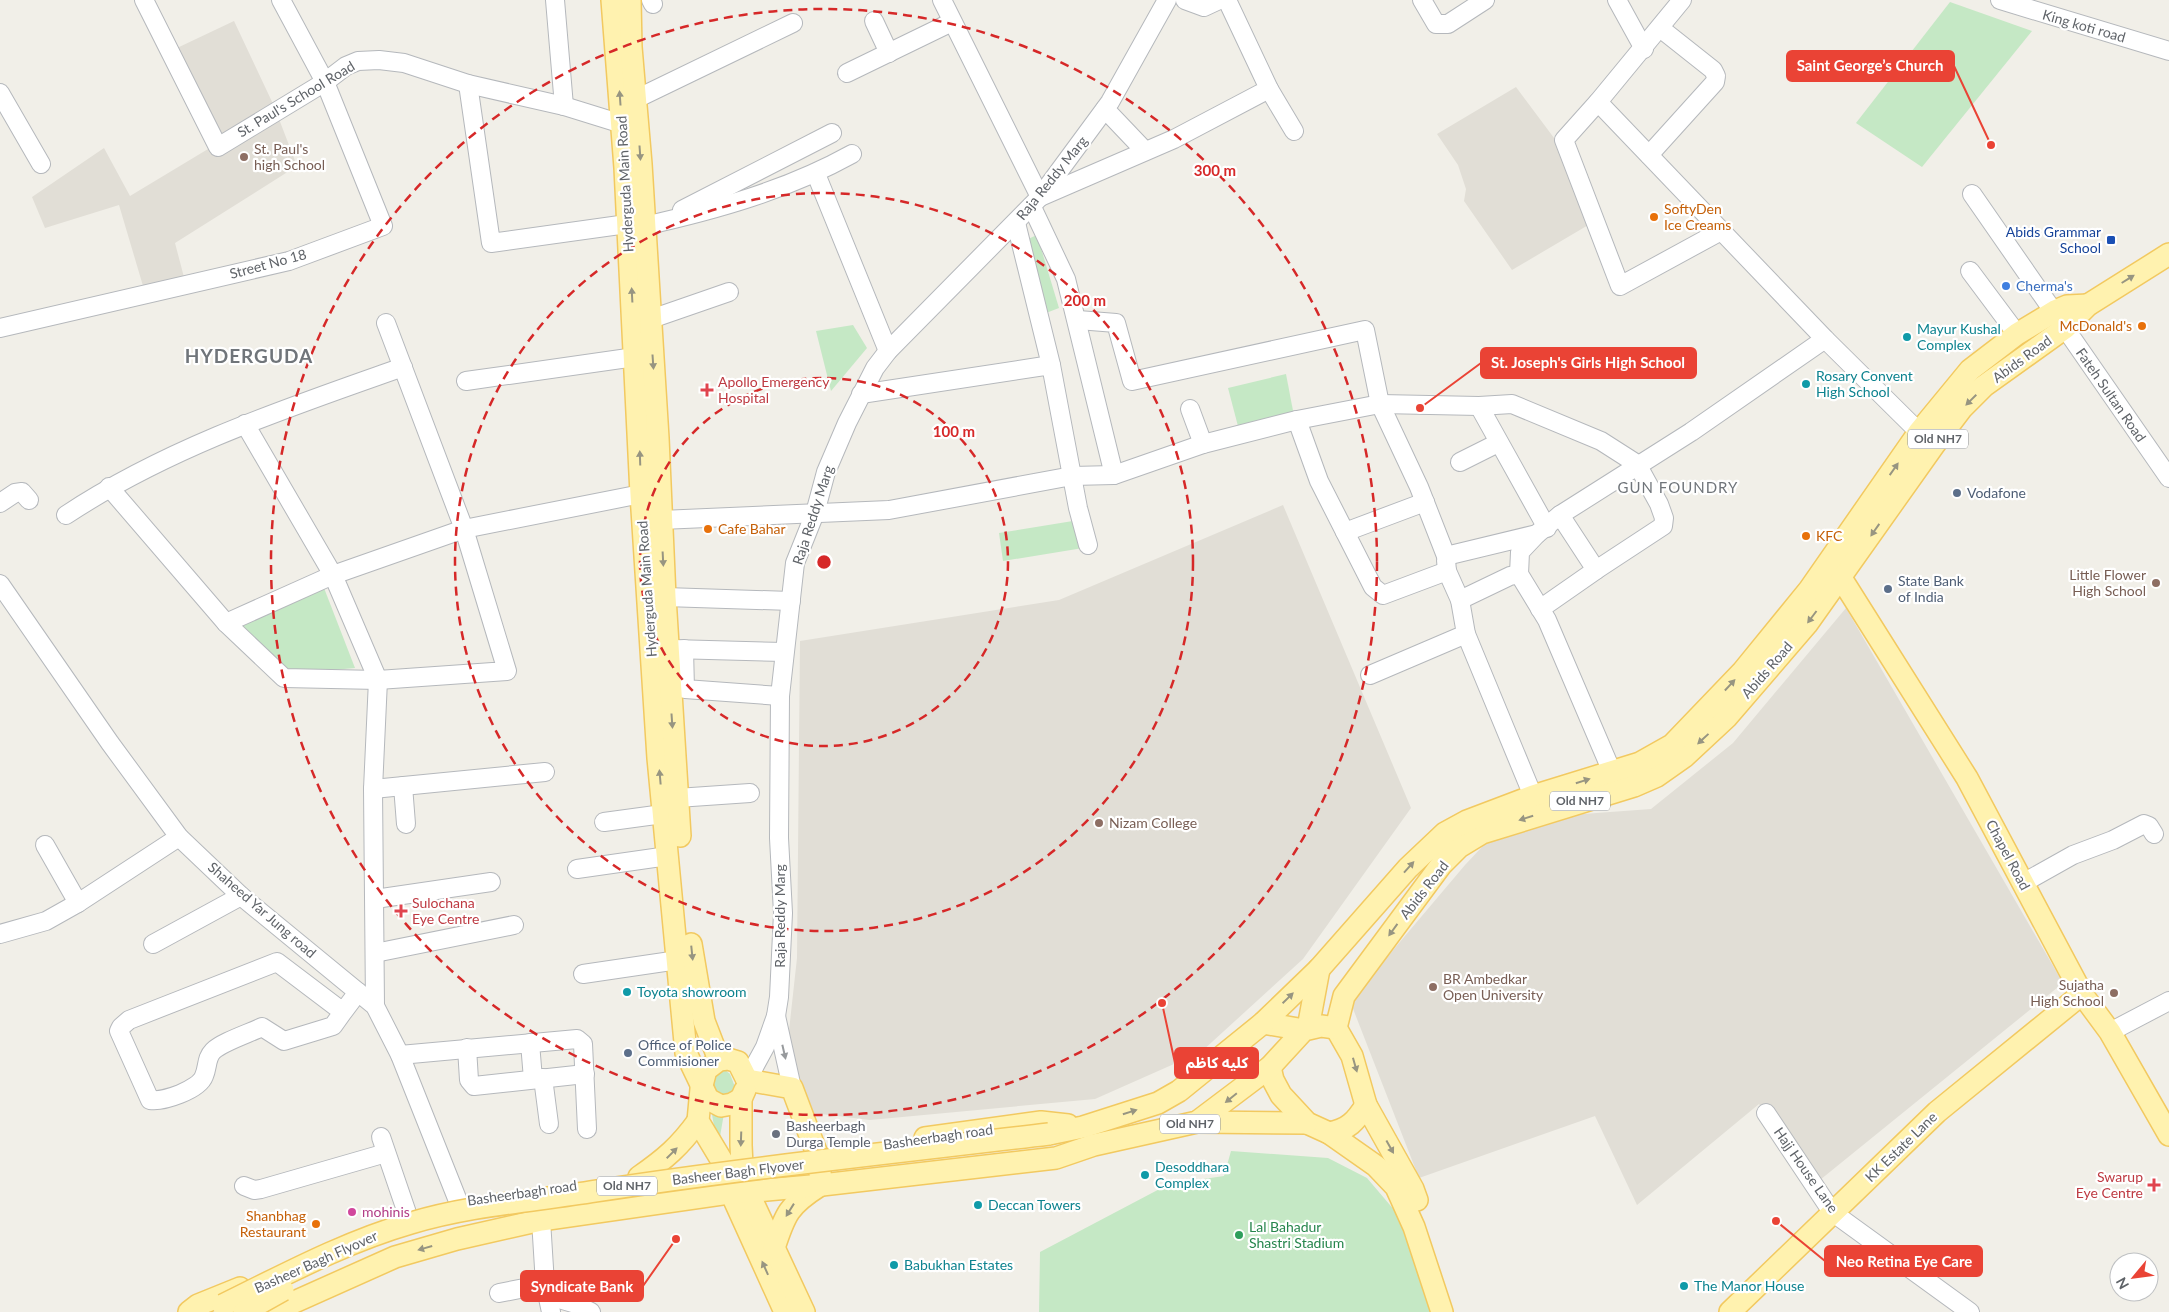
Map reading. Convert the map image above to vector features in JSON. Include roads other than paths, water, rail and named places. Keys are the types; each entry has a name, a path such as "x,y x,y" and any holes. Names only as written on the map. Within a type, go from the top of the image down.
{"main road":[{"name":"Hyderguda Main Road","path":"612,0 643,224 662,520 665,597 676,649 677,798 694,974 704,1021 719,1060"},
{"name":"Hyderguda Main Road","path":"630,0 631,47 636,99 630,124"},
{"name":"Hyderguda Main Road","path":"643,224 635,356 634,414 642,494 663,814 686,1053 701,1089 698,1120"},
{"name":"Abids Road","path":"1336,1028 1344,996 1441,865 1459,847 1482,833 1505,824 1634,786 1657,776 1684,757 1727,716 1807,624 1834,572 1962,408 2060,319 2169,254"},
{"name":"Old NH7","path":"1083,1127 1158,1103 1179,1091 1263,1023 1319,969 1408,868 1441,837 1467,821 1533,796 1640,763 1672,745 1834,572 1919,432 1970,370 2018,334 2060,319"},
{"name":"Chapel Road","path":"1834,572 1967,778 2082,994 2110,1032 2169,1135"},
{"path":"1306,1029 1319,969"},
{"name":"KK Estate Lane","path":"1730,1312 1937,1112 2082,994"},
{"path":"1263,1023 1306,1029 1321,1026 1336,1028 1352,1056 1366,1105 1413,1189 1455,1312"},
{"name":"Old NH7","path":"1094,1145 1197,1122 1270,1067 1306,1029"},
{"path":"733,1166 744,1089 743,1068 738,1062 728,1059 719,1060 706,1070 701,1089 708,1099 721,1106 732,1104 744,1089"},
{"path":"1270,1067 1273,1080 1281,1095 1307,1123 1329,1133 1376,1166 1396,1187 1414,1228 1442,1312"},
{"path":"744,1089 792,1088 817,1154 822,1185 797,1200 792,1206 774,1248"},
{"path":"1329,1133 1349,1126 1357,1120 1366,1105"},
{"path":"639,1177 666,1159 682,1143 698,1120 733,1166 740,1192 785,1312"},
{"name":"Basheerbagh road","path":"189,1312 198,1305 327,1247 408,1216 458,1201 733,1166 1041,1122 1083,1127"},
{"path":"1197,1122 1307,1123"},
{"name":"Basheer Bagh Flyover","path":"244,1312 306,1278 404,1238 467,1222 1050,1140 1083,1127"},
{"name":"Basheer Bagh Flyover","path":"203,1312 223,1305 318,1258 379,1233 413,1222 457,1212 676,1179 1050,1140 1094,1145"},
{"name":"Basheerbagh road","path":"272,1312 395,1257 457,1239 541,1220 740,1192 822,1185 1056,1158 1094,1145"},
{"path":"740,1192 774,1248 804,1312"}],"street":[{"name":"St. Paul's School Road","path":"144,0 218,146 325,82 346,66 358,61 379,60 404,63 468,84 490,80 564,106 630,124"},
{"path":"281,0 325,82"},
{"path":"555,0 564,106"},
{"path":"942,0 1036,202 1066,279 1078,320 1114,475"},
{"name":"Raja Reddy Marg","path":"744,1089 765,1047 776,1016 779,997 783,913 780,838 780,696 795,563 815,513 826,472 847,423 875,368 888,351 1036,202 1105,109 1167,0"},
{"path":"1185,0 1204,7 1220,0"},
{"path":"1227,0 1269,89 1294,131"},
{"path":"1422,0 1436,24 1442,25 1448,24 1485,0"},
{"path":"1617,0 1644,49"},
{"path":"1682,0 1644,49 1564,140 1620,286 1721,231"},
{"name":"King koti road","path":"2000,0 2026,5 2169,51"},
{"path":"874,21 889,52"},
{"path":"847,73 952,22"},
{"path":"636,99 793,23"},
{"path":"1649,155 1715,82 1716,76 1713,70 1660,28"},
{"name":"Street No 18","path":"0,328 289,261 383,226 325,82"},
{"path":"468,84 491,243 643,224 720,208 816,174 852,154"},
{"path":"1036,202 1174,139 1269,89"},
{"path":"0,93 41,164"},
{"path":"1598,102 1824,339 1919,432"},
{"path":"1105,109 1145,151"},
{"path":"643,224 832,133"},
{"path":"816,174 888,351"},
{"name":"Fateh Sultan Road","path":"1972,194 2169,478"},
{"path":"1016,222 1051,365 1072,476 1088,545"},
{"path":"1970,272 2018,334"},
{"path":"650,319 729,292"},
{"path":"1078,320 1116,323 1132,381 1366,330 1380,404 1425,502 1460,600 1466,634 1533,796"},
{"path":"109,487 226,623 284,678 378,680 507,672 464,529 386,323"},
{"path":"1612,772 1604,758 1558,644 1519,574 1520,552 1560,515 1637,464 1691,432 1824,339"},
{"path":"466,381 635,356"},
{"path":"861,394 1051,365"},
{"path":"66,515 109,487 245,424 403,367"},
{"path":"662,520 889,510 1072,476 1114,475 1203,444 1297,420 1380,404 1479,406 1512,404 1601,441 1637,464 1654,492 1664,518 1663,526 1540,609"},
{"path":"1479,406 1542,531"},
{"path":"1190,410 1203,444"},
{"path":"1297,420 1319,480 1373,587 1383,595 1446,564 1542,531"},
{"path":"245,424 333,575 378,680 373,789 375,1006"},
{"path":"1460,462 1498,443"},
{"path":"0,503 15,493 22,492 29,500"},
{"path":"226,623 333,575 464,529 642,494"},
{"path":"1345,532 1425,502"},
{"path":"1560,515 1596,570"},
{"path":"1460,600 1510,576 1519,574"},
{"name":"Shaheed Yar Jung road","path":"0,584 110,743 179,837 241,896 375,1006 400,1055 458,1201"},
{"path":"665,597 791,602"},
{"path":"1370,675 1466,634"},
{"path":"780,696 685,689 676,649 784,652"},
{"path":"373,789 545,772"},
{"path":"403,786 406,824"},
{"path":"677,798 750,793"},
{"path":"604,822 663,814"},
{"path":"2023,883 2073,855 2113,840 2144,824 2149,826 2154,834"},
{"path":"0,934 46,920 78,903 179,837"},
{"path":"44,844 78,903"},
{"path":"577,869 668,856"},
{"path":"375,899 491,882"},
{"path":"153,944 241,896"},
{"path":"375,953 514,925"},
{"path":"583,974 678,960"},
{"path":"343,1012 277,962 129,1020 120,1026 119,1031 150,1100 158,1101 196,1086 204,1077 208,1058 214,1049 262,1027 284,1041 333,1026 358,992"},
{"path":"2110,1032 2169,1001"},
{"path":"776,1016 792,1088"},
{"path":"400,1055 577,1039 581,1041 587,1129"},
{"path":"530,1043 549,1124"},
{"path":"467,1048 469,1080 474,1086 584,1074"},
{"name":"Hajj House Lane","path":"1766,1113 1832,1212 1970,1312"},
{"path":"244,1186 254,1190 261,1189 383,1145 408,1216"},
{"path":"541,1220 548,1297"},
{"path":"500,1293 548,1297 573,1304 590,1312"}],"place":[{"name":"Saint George’s Church","path":"1991,145"},
{"name":"St. Paul's high School","path":"244,157"},
{"name":"SoftyDen Ice Creams","path":"1654,217"},
{"name":"Abids Grammar School","path":"2111,240"},
{"name":"Cherma's","path":"2006,286"},
{"name":"McDonald's","path":"2142,326"},
{"name":"Mayur Kushal Complex","path":"1907,337"},
{"name":"Rosary Convent High School","path":"1806,384"},
{"name":"Apollo Emergency Hospital","path":"707,390"},
{"name":"St. Joseph's Girls High School","path":"1420,408"},
{"name":"Vodafone","path":"1957,493"},
{"name":"Cafe Bahar","path":"708,529"},
{"name":"KFC","path":"1806,536"},
{"name":"Little Flower High School","path":"2156,583"},
{"name":"State Bank of India","path":"1888,589"},
{"name":"Nizam College","path":"1099,823"},
{"name":"Sulochana Eye Centre","path":"401,911"},
{"name":"BR Ambedkar Open University","path":"1433,987"},
{"name":"Toyota showroom","path":"627,992"},
{"name":"Sujatha High School","path":"2114,993"},
{"name":"كليه كاظم","path":"1162,1003"},
{"name":"Office of Police Commisioner","path":"628,1053"},
{"name":"Basheerbagh Durga Temple","path":"776,1134"},
{"name":"Desoddhara Complex","path":"1145,1175"},
{"name":"Swarup Eye Centre","path":"2154,1185"},
{"name":"Deccan Towers","path":"978,1205"},
{"name":"mohinis","path":"352,1212"},
{"name":"Neo Retina Eye Care","path":"1776,1221"},
{"name":"Shanbhag Restaurant","path":"316,1224"},
{"name":"Lal Bahadur Shastri Stadium","path":"1239,1235"},
{"name":"Syndicate Bank","path":"676,1239"},
{"name":"Babukhan Estates","path":"894,1265"},
{"name":"The Manor House","path":"1684,1286"}],"district":[{"name":"HYDERGUDA","path":"249,356"},
{"name":"GUN FOUNDRY","path":"1678,488"}]}
